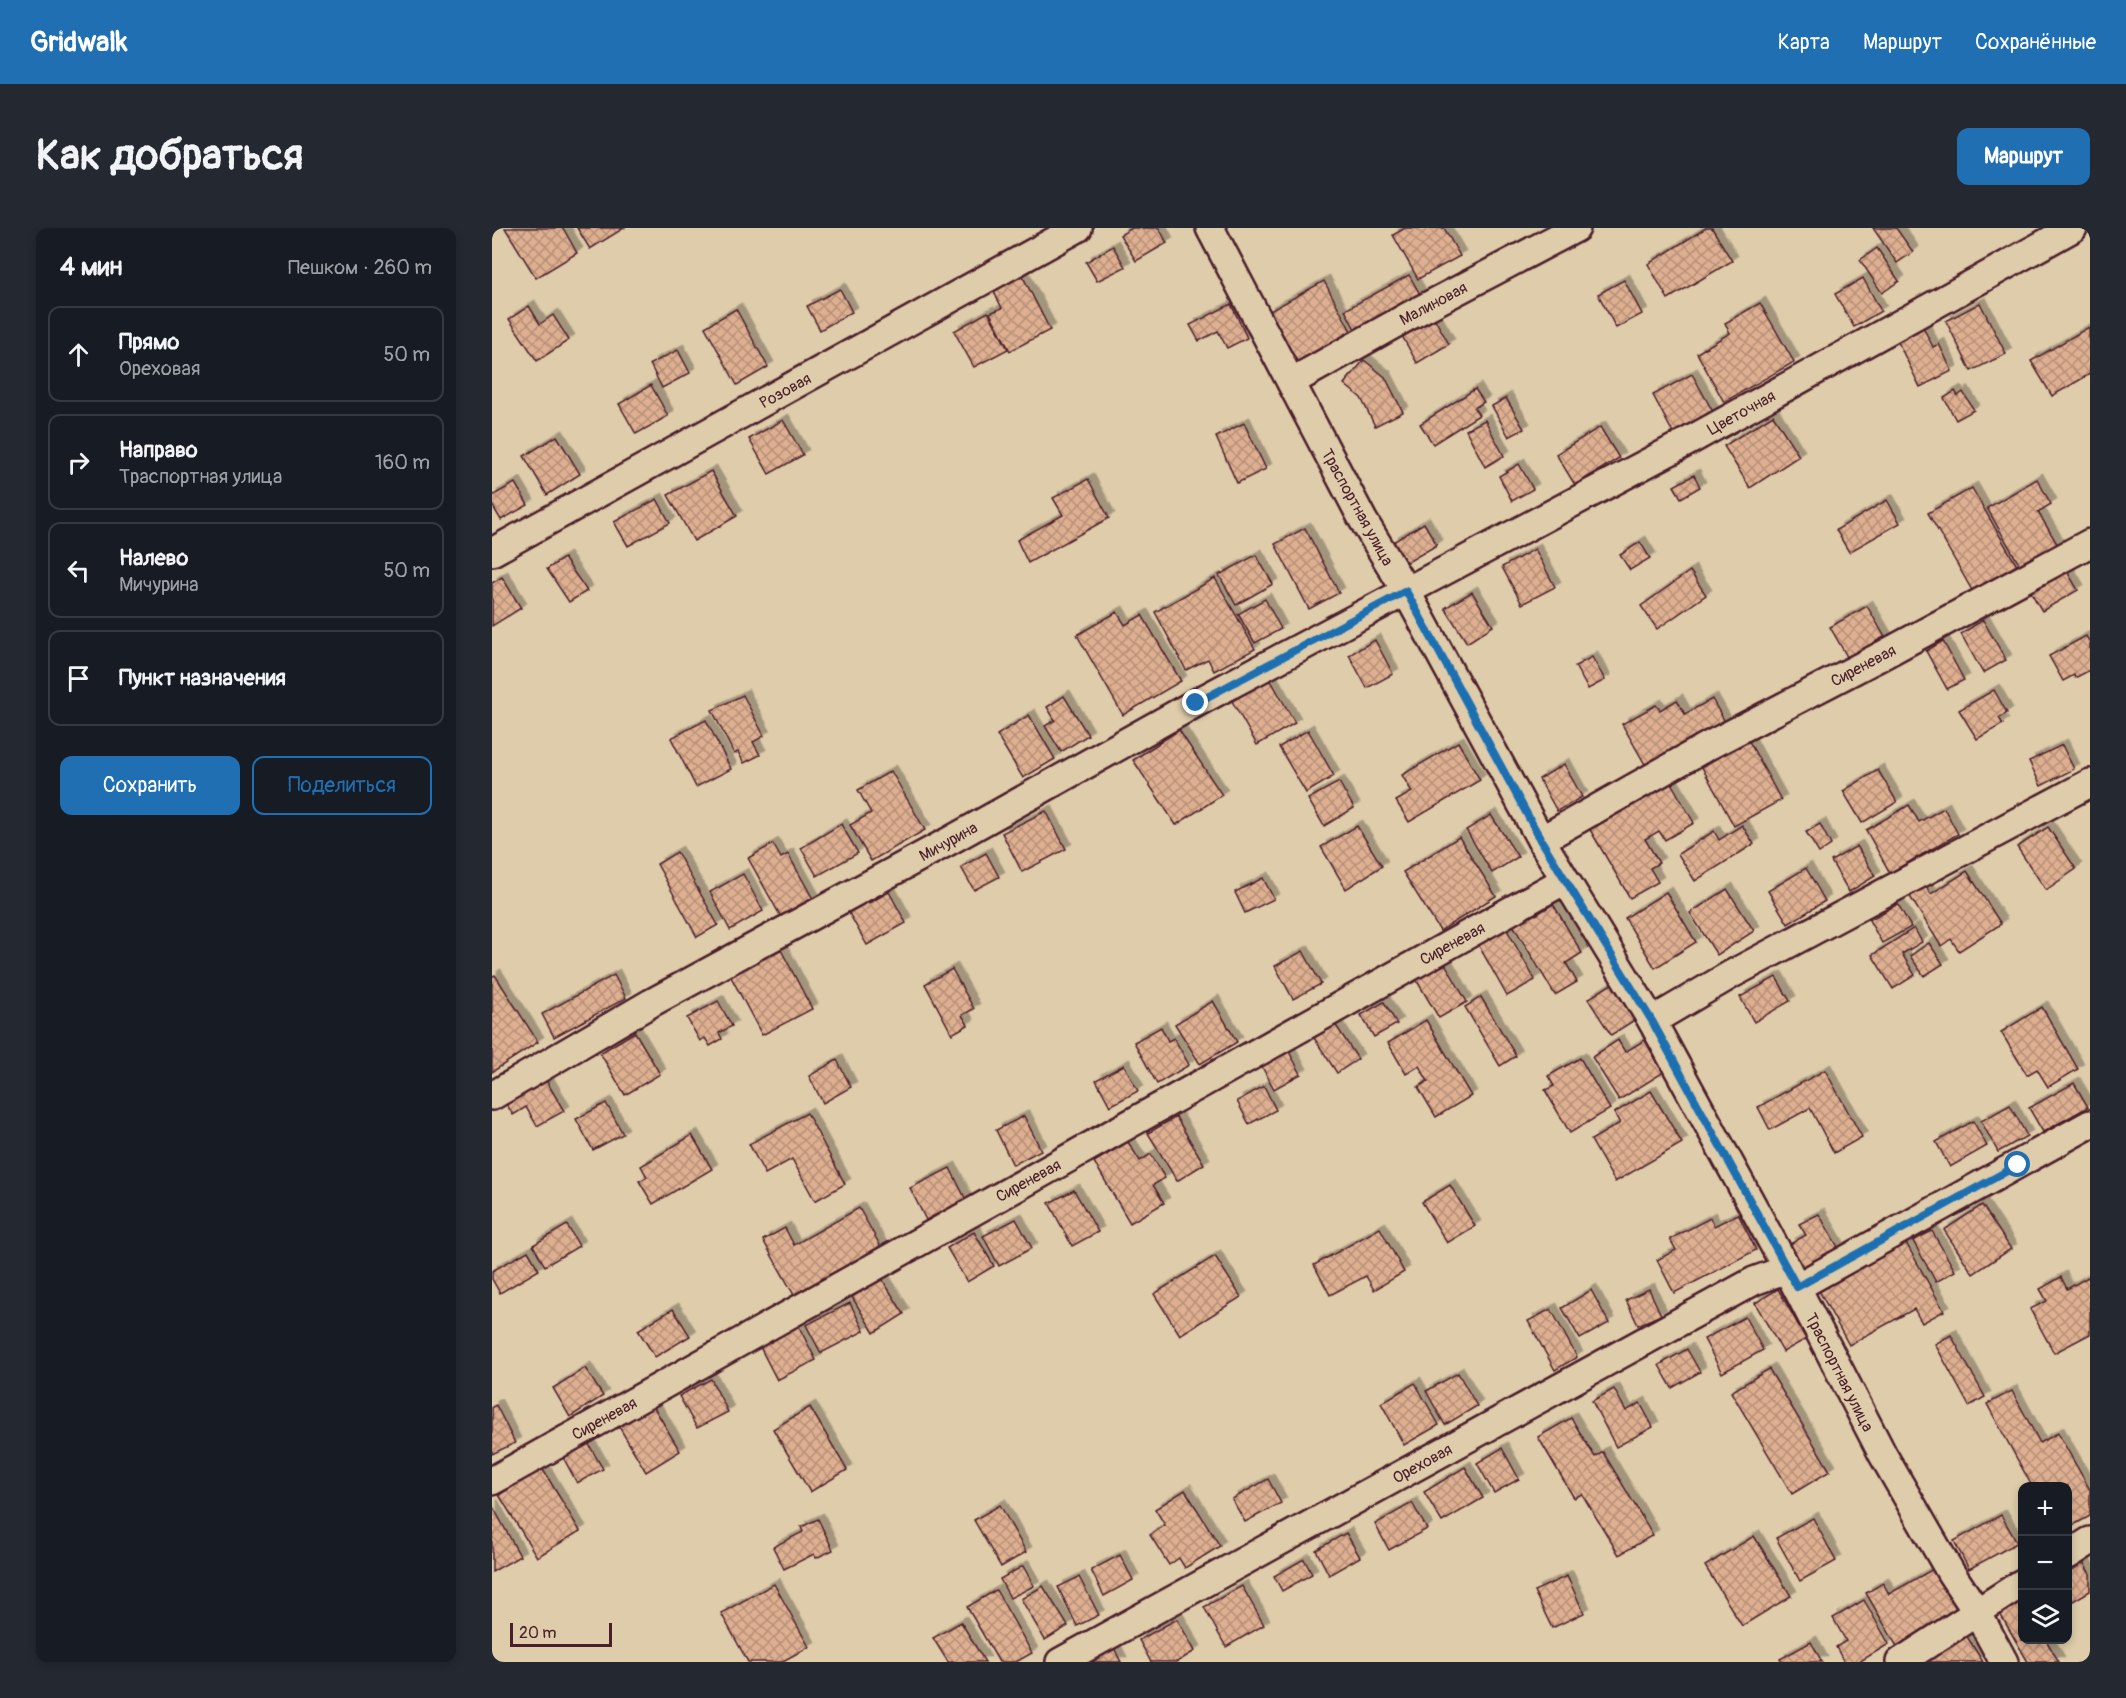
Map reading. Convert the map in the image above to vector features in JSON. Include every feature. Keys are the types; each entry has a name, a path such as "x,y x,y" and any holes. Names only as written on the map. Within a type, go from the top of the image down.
{"street":[{"name":"Розовая","path":"492,552 1078,228"},
{"name":"Траспортная улица","path":"1210,228 1363,520 1406,591 1564,880 1652,1021 1792,1278 1883,1455 1951,1573 1977,1612 2004,1662"},
{"name":"Малиновая","path":"1292,382 1407,317 1576,228"},
{"name":"Цветочная","path":"1406,591 1687,442 2073,228"},
{"name":"Сиреневая","path":"1541,840 1706,747 2090,543"},
{"name":"Мичурина","path":"492,1096 651,1003 951,840 1196,703 1406,591"},
{"path":"1652,1021 1732,974 2090,783"},
{"name":"Сиреневая","path":"492,1480 1564,880"},
{"name":"Ореховая","path":"1060,1662 1754,1281 1792,1278 2090,1124"},
{"path":"2072,1552 2090,1541"},
{"path":"1900,1662 2018,1586"}],"building":[{"path":"505,228 563,228 577,253 536,278"},
{"path":"577,228 624,228 590,249"},
{"path":"1132,228 1159,228 1167,243 1136,261 1120,235"},
{"path":"1405,228 1444,228 1460,256 1418,279 1393,235"},
{"path":"1706,228 1712,228 1732,261 1668,299 1648,264"},
{"path":"1873,228 1896,228 1913,252 1897,263"},
{"path":"1113,246 1125,267 1097,281 1086,262"},
{"path":"1877,248 1899,281 1882,293 1860,260"},
{"path":"1020,271 1050,330 1010,351 990,313 1002,308 991,286"},
{"path":"1409,275 1421,296 1356,331 1345,310"},
{"path":"1863,278 1881,311 1854,327 1835,294"},
{"path":"1624,280 1642,314 1616,328 1598,294"},
{"path":"1324,281 1352,333 1296,364 1268,312"},
{"path":"840,289 852,312 820,330 807,306"},
{"path":"1760,303 1794,362 1724,402 1697,353 1730,333 1725,323"},
{"path":"1980,303 2006,354 1971,371 1946,321"},
{"path":"1231,304 1247,338 1227,348 1218,331 1199,341 1190,325"},
{"path":"529,306 540,324 553,315 569,340 537,361 509,319"},
{"path":"736,309 768,367 737,385 705,327"},
{"path":"988,312 1008,349 974,367 954,331"},
{"path":"1433,316 1449,344 1417,363 1401,334"},
{"path":"1923,327 1933,347 1939,344 1952,371 1920,387 1897,340"},
{"path":"2089,327 2090,374 2052,396 2031,361"},
{"path":"678,350 690,373 662,388 650,364"},
{"path":"1364,360 1385,377 1403,412 1375,426 1361,398 1344,384"},
{"path":"1692,374 1713,412 1673,433 1653,395"},
{"path":"651,385 668,416 636,434 619,404"},
{"path":"1475,389 1484,402 1474,408 1479,415 1433,444 1420,424"},
{"path":"1955,391 1958,396 1963,392 1974,410 1956,420 1944,398"},
{"path":"1506,398 1524,429 1509,437 1492,406"},
{"path":"1773,415 1799,456 1750,488 1724,446"},
{"path":"783,420 803,455 769,474 749,439"},
{"path":"1485,420 1504,456 1485,467 1466,430"},
{"path":"1244,423 1266,469 1237,483 1216,437"},
{"path":"1600,427 1619,458 1575,485 1556,454"},
{"path":"557,436 580,474 547,495 524,456"},
{"path":"1519,464 1533,489 1512,501 1499,476"},
{"path":"711,471 737,516 694,541 668,495"},
{"path":"1694,475 1700,487 1681,498 1674,486"},
{"path":"1088,479 1109,518 1028,563 1017,540 1063,515 1053,498"},
{"path":"2037,479 2051,504 2038,512 2059,547 2022,569 1987,508"},
{"path":"515,483 528,505 501,520 492,505 492,496"},
{"path":"1972,488 2017,566 1973,592 1928,513"},
{"path":"657,499 670,523 628,546 614,522"},
{"path":"1887,500 1900,523 1849,552 1836,530"},
{"path":"1424,523 1437,545 1406,563 1393,542"},
{"path":"1305,528 1339,593 1309,609 1275,544"},
{"path":"1640,542 1650,558 1630,570 1620,555"},
{"path":"1535,549 1555,587 1522,604 1502,567"},
{"path":"1256,555 1273,584 1236,605 1219,575"},
{"path":"564,558 587,591 569,602 547,569"},
{"path":"2065,568 2078,590 2042,611 2029,589"},
{"path":"1690,571 1706,595 1657,629 1641,606"},
{"path":"502,577 521,608 492,626 492,583"},
{"path":"1215,578 1255,649 1214,671 1208,659 1186,670 1155,612"},
{"path":"1472,592 1493,626 1467,643 1445,608"},
{"path":"1265,599 1281,629 1255,643 1238,614"},
{"path":"1867,606 1886,639 1849,660 1830,627"},
{"path":"1117,612 1125,625 1142,615 1181,681 1123,715 1077,635"},
{"path":"1983,620 2006,660 1983,673 1961,634"},
{"path":"2086,636 2090,643 2090,670 2063,681 2049,656"},
{"path":"1375,640 1393,674 1367,688 1349,655"},
{"path":"1943,641 1964,680 1947,689 1926,651"},
{"path":"1592,657 1605,680 1588,689 1575,666"},
{"path":"1270,679 1295,723 1257,745 1232,701"},
{"path":"1994,690 2007,713 1999,718 2003,724 1977,739 1959,710"},
{"path":"743,695 764,736 753,742 760,755 744,763 738,752 734,754 712,710"},
{"path":"1064,696 1088,735 1061,752 1045,726 1055,720 1047,707"},
{"path":"1712,699 1725,722 1646,766 1622,724 1656,705 1660,710 1677,700 1685,714"},
{"path":"1029,715 1055,759 1023,778 997,735"},
{"path":"706,720 731,769 696,787 671,738"},
{"path":"1179,730 1222,795 1176,825 1133,760"},
{"path":"1308,730 1334,776 1306,793 1279,747"},
{"path":"1744,732 1781,800 1734,826 1697,758"},
{"path":"1458,742 1480,780 1409,822 1396,801 1412,792 1402,775"},
{"path":"2062,745 2074,769 2041,786 2029,761"},
{"path":"1564,764 1582,797 1557,811 1539,779"},
{"path":"1878,770 1897,802 1862,823 1843,791"},
{"path":"891,771 925,830 871,861 850,825 871,813 858,790"},
{"path":"1670,781 1694,823 1665,840 1659,831 1645,839 1659,863 1650,868 1658,882 1630,898 1589,828"},
{"path":"1339,782 1354,808 1324,826 1308,799"},
{"path":"1909,805 1919,822 1944,808 1958,834 1890,873 1866,830"},
{"path":"1046,811 1066,849 1022,872 1002,833"},
{"path":"1491,815 1518,857 1492,873 1466,830"},
{"path":"841,824 858,853 817,876 801,848"},
{"path":"1820,824 1831,845 1819,853 1806,832"},
{"path":"1742,825 1754,844 1695,881 1678,854 1714,831 1719,840"},
{"path":"1357,826 1382,866 1346,889 1321,847"},
{"path":"2048,827 2076,869 2046,890 2017,847"},
{"path":"1459,837 1496,896 1440,931 1403,872"},
{"path":"773,844 781,858 788,854 813,899 781,917 748,858"},
{"path":"1857,846 1875,876 1849,892 1831,861"},
{"path":"677,852 718,925 697,937 657,864"},
{"path":"986,853 999,877 974,890 961,867"},
{"path":"1806,868 1825,901 1788,924 1768,891"},
{"path":"1967,871 2001,924 1959,951 1951,939 1941,946 1909,895 1925,885 1931,894"},
{"path":"743,874 763,911 730,930 710,892"},
{"path":"1263,878 1274,899 1245,913 1235,892"},
{"path":"1727,889 1754,931 1717,955 1690,913"},
{"path":"889,892 906,923 867,945 845,906 865,895 869,903"},
{"path":"1666,892 1696,942 1655,968 1625,918"},
{"path":"1553,904 1582,953 1566,963 1577,982 1555,995 1510,920 1532,907 1536,915"},
{"path":"1898,904 1911,927 1882,943 1869,920"},
{"path":"1502,921 1535,980 1507,996 1474,937"},
{"path":"1914,928 1922,942 1902,954 1915,975 1893,989 1872,955"},
{"path":"1929,943 1943,964 1924,976 1910,956"},
{"path":"780,948 812,1009 762,1035 730,975"},
{"path":"1303,951 1321,984 1293,999 1275,966"},
{"path":"1443,960 1467,1002 1439,1018 1414,976"},
{"path":"952,969 974,1009 962,1015 968,1025 952,1034 925,984"},
{"path":"495,975 538,1042 492,1072 492,977"},
{"path":"614,975 626,998 554,1037 542,1014"},
{"path":"1776,977 1790,1001 1754,1022 1740,997"},
{"path":"1613,983 1636,1019 1611,1035 1588,999"},
{"path":"1481,997 1516,1056 1500,1066 1465,1007"},
{"path":"718,1001 732,1026 719,1033 722,1039 710,1046 705,1038 700,1041 687,1018"},
{"path":"1213,1001 1237,1042 1200,1064 1175,1024"},
{"path":"1384,1002 1397,1024 1374,1037 1361,1015"},
{"path":"2042,1007 2078,1069 2048,1087 2037,1069 2027,1075 2001,1032"},
{"path":"1426,1020 1471,1096 1436,1117 1418,1087 1428,1081 1419,1066 1406,1074 1388,1043"},
{"path":"1335,1024 1358,1059 1337,1073 1314,1038"},
{"path":"1161,1027 1168,1041 1174,1038 1189,1065 1157,1084 1134,1042"},
{"path":"635,1032 660,1074 625,1095 600,1053"},
{"path":"1618,1040 1625,1052 1645,1040 1664,1072 1619,1100 1592,1057"},
{"path":"1287,1048 1301,1074 1274,1089 1260,1063"},
{"path":"1580,1058 1610,1109 1570,1133 1545,1090 1554,1086 1548,1076"},
{"path":"837,1060 851,1087 823,1103 809,1076"},
{"path":"1124,1065 1138,1091 1110,1106 1096,1080"},
{"path":"1825,1070 1862,1137 1834,1153 1810,1108 1770,1130 1758,1107"},
{"path":"544,1077 564,1111 537,1126 526,1107 513,1115 504,1100"},
{"path":"2074,1083 2088,1107 2043,1132 2029,1108"},
{"path":"1264,1086 1276,1110 1249,1124 1237,1101"},
{"path":"1651,1091 1682,1143 1615,1182 1591,1140 1620,1123 1614,1113"},
{"path":"606,1103 623,1134 593,1150 576,1119"},
{"path":"2010,1105 2027,1136 1998,1152 1981,1121"},
{"path":"807,1113 845,1184 815,1201 792,1159 765,1174 749,1144"},
{"path":"1024,1116 1041,1150 1013,1165 996,1130"},
{"path":"1176,1117 1204,1164 1177,1181 1148,1133"},
{"path":"1973,1121 1987,1146 1950,1167 1936,1142"},
{"path":"692,1135 712,1169 653,1204 639,1181 647,1177 641,1166"},
{"path":"1128,1142 1140,1161 1151,1154 1165,1178 1153,1185 1164,1203 1130,1223 1094,1162"},
{"path":"950,1168 966,1200 926,1220 910,1188"},
{"path":"1450,1185 1475,1226 1447,1243 1422,1202"},
{"path":"1074,1190 1098,1232 1072,1246 1049,1203"},
{"path":"1982,1205 2011,1249 1973,1274 1944,1230"},
{"path":"859,1208 881,1247 794,1295 763,1240 785,1228 794,1245"},
{"path":"1738,1214 1756,1250 1674,1293 1657,1260 1676,1250 1670,1239 1710,1218 1714,1226"},
{"path":"1819,1214 1839,1249 1803,1269 1790,1244 1806,1235 1799,1224"},
{"path":"1016,1219 1032,1248 999,1266 983,1236"},
{"path":"567,1225 579,1246 545,1266 533,1245"},
{"path":"1380,1228 1404,1272 1374,1290 1366,1276 1330,1295 1314,1265"},
{"path":"1932,1231 1955,1271 1936,1282 1913,1241"},
{"path":"974,1232 994,1266 967,1282 947,1248"},
{"path":"1905,1241 1944,1311 1922,1323 1914,1309 1849,1345 1818,1289"},
{"path":"528,1251 539,1270 500,1293 492,1279 492,1271"},
{"path":"1215,1256 1241,1297 1180,1335 1154,1294"},
{"path":"2061,1277 2067,1289 2088,1277 2090,1280 2090,1334 2054,1353 2030,1309 2047,1301 2040,1289"},
{"path":"882,1279 904,1314 874,1333 852,1297"},
{"path":"1649,1289 1661,1315 1638,1325 1626,1300"},
{"path":"1778,1289 1806,1339 1783,1352 1755,1303"},
{"path":"1591,1290 1609,1323 1580,1339 1562,1308"},
{"path":"850,1303 864,1331 821,1353 806,1325"},
{"path":"673,1309 690,1336 655,1357 638,1330"},
{"path":"1551,1309 1577,1357 1555,1370 1528,1321"},
{"path":"1745,1317 1763,1350 1722,1373 1704,1339"},
{"path":"798,1325 816,1360 777,1380 759,1345"},
{"path":"1951,1335 1985,1397 1969,1406 1935,1344"},
{"path":"1687,1349 1700,1372 1672,1388 1659,1365"},
{"path":"585,1368 603,1396 570,1417 553,1388"},
{"path":"1769,1369 1830,1471 1792,1494 1731,1392"},
{"path":"1458,1373 1477,1406 1445,1425 1426,1391"},
{"path":"711,1379 728,1412 697,1428 679,1396"},
{"path":"1415,1383 1439,1425 1404,1445 1381,1403"},
{"path":"1614,1389 1626,1411 1640,1403 1653,1427 1616,1447 1592,1401"},
{"path":"2012,1391 2040,1443 2058,1433 2090,1490 2090,1516 2072,1526 2072,1482 2030,1482 1987,1404"},
{"path":"652,1404 680,1451 646,1472 618,1425"},
{"path":"496,1405 515,1443 492,1454 492,1407"},
{"path":"810,1407 847,1470 810,1492 773,1429"},
{"path":"1571,1418 1595,1457 1603,1452 1653,1535 1619,1555 1582,1494 1574,1498 1538,1437"},
{"path":"588,1443 603,1469 577,1483 563,1457"},
{"path":"1502,1448 1519,1479 1494,1493 1477,1463"},
{"path":"1465,1467 1483,1498 1442,1522 1424,1492"},
{"path":"542,1468 580,1531 537,1557 499,1495"},
{"path":"1268,1479 1281,1503 1245,1522 1232,1499"},
{"path":"1185,1490 1220,1546 1185,1568 1179,1558 1169,1565 1150,1535 1165,1525 1155,1509"},
{"path":"1412,1503 1427,1529 1389,1550 1375,1524"},
{"path":"492,1505 520,1556 492,1572"},
{"path":"1000,1505 1026,1552 1001,1567 974,1520"},
{"path":"2001,1515 2017,1543 1969,1569 1954,1541"},
{"path":"1813,1518 1836,1561 1800,1581 1776,1538"},
{"path":"818,1519 833,1550 816,1558 814,1554 784,1569 773,1547 803,1532 801,1527"},
{"path":"1346,1533 1360,1557 1329,1575 1316,1550"},
{"path":"1754,1536 1791,1596 1742,1626 1705,1566"},
{"path":"1120,1555 1133,1580 1104,1596 1091,1570"},
{"path":"1304,1559 1312,1574 1282,1591 1274,1576"},
{"path":"2083,1562 2090,1574 2090,1591 2072,1602 2072,1590 2072,1569"},
{"path":"1023,1566 1034,1586 1010,1598 1000,1579"},
{"path":"1935,1568 1961,1614 1899,1650 1866,1593 1883,1583 1889,1594"},
{"path":"1567,1576 1584,1613 1552,1628 1534,1591"},
{"path":"1079,1577 1099,1615 1077,1626 1058,1587"},
{"path":"774,1584 809,1647 781,1662 748,1662 721,1613"},
{"path":"1043,1586 1068,1626 1045,1640 1021,1599"},
{"path":"1242,1586 1264,1625 1226,1647 1204,1607"},
{"path":"996,1590 1032,1653 1016,1662 999,1662 967,1607"},
{"path":"1864,1600 1889,1644 1859,1662 1844,1662 1836,1647 1846,1641 1833,1618"},
{"path":"2018,1600 2018,1644 2048,1644 2059,1662 2028,1662 1999,1612"},
{"path":"1177,1619 1195,1651 1177,1662 1151,1662 1139,1640"},
{"path":"961,1622 985,1662 948,1662 933,1638"},
{"path":"1966,1635 1983,1662 1922,1662"},
{"path":"1811,1642 1822,1662 1782,1662 1780,1659"},
{"path":"1114,1648 1121,1662 1091,1662 1090,1660"}],"route":[{"path":"1196,703 1406,591 1541,840 1652,1021 1797,1287 2018,1165"}]}
